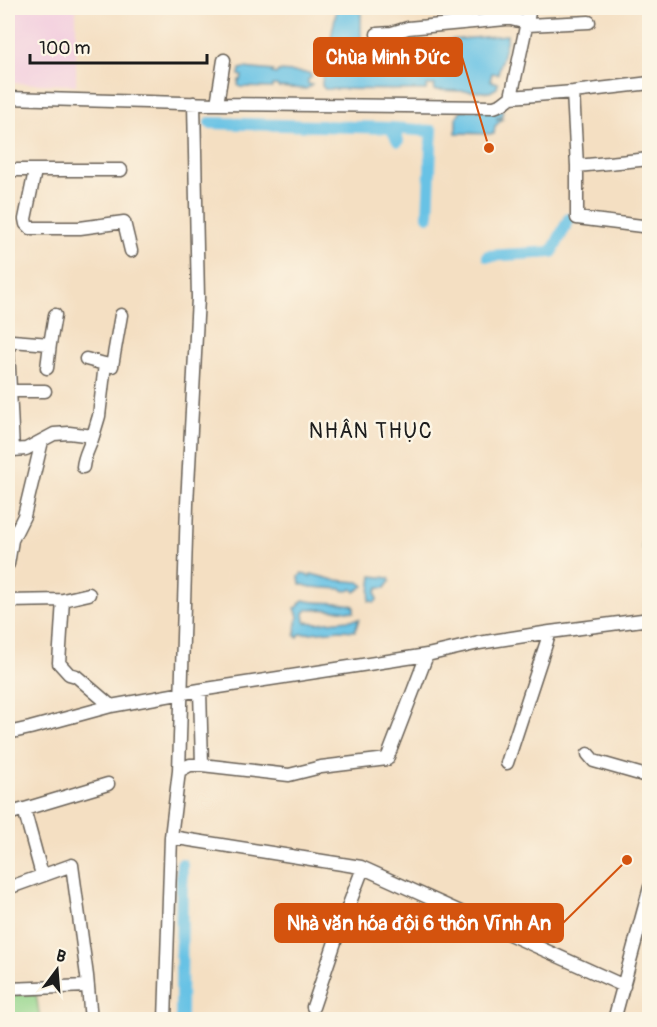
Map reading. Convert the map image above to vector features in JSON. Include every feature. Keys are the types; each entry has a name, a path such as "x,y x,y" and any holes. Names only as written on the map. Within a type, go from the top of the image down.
{"street":[{"path":"512,97 530,8"},
{"path":"377,34 392,33 408,28 506,19 527,24 589,22"},
{"path":"217,104 224,60"},
{"path":"8,98 217,104 494,106 512,97 650,83"},
{"path":"573,92 577,218 650,227"},
{"path":"165,1020 171,837 179,771 186,515 198,298 194,103"},
{"path":"577,166 650,159"},
{"path":"8,170 121,170"},
{"path":"35,171 25,219 30,228 80,228 124,222 131,251"},
{"path":"47,368 55,315"},
{"path":"86,359 112,366 121,315"},
{"path":"50,344 12,341 8,348 10,449 26,449 54,434 93,436"},
{"path":"83,467 84,455 91,444 99,416 105,364"},
{"path":"9,391 45,392"},
{"path":"8,564 12,540 24,516 42,441"},
{"path":"8,601 63,600 89,594"},
{"path":"63,600 59,663 69,674 76,676 111,706"},
{"path":"8,733 111,706 200,690 427,655 479,643 650,620"},
{"path":"507,764 550,632"},
{"path":"179,771 190,765 202,765 289,775 321,767 387,759 427,655"},
{"path":"200,690 202,765"},
{"path":"588,754 594,761 650,777"},
{"path":"8,814 108,784"},
{"path":"24,809 42,875"},
{"path":"171,837 354,865 624,986"},
{"path":"8,888 72,865 91,1020"},
{"path":"312,1006 363,868"},
{"path":"614,1020 649,891"},
{"path":"8,989 88,987"}],"shaded area":[{"path":"8,8 76,8 76,85 8,83"}],"green space":[{"path":"645,466 649,466 649,548 642,548"},
{"path":"36,994 40,1019 8,1019 8,995"}],"water":[{"path":"337,8 361,8 361,44 366,47 507,35 498,74 492,73 490,81 498,83 497,88 490,92 434,90 435,85 427,85 426,90 325,89 322,82"},
{"path":"240,69 273,71 272,73 276,74 278,71 309,73 311,78 308,79 308,84 312,85 306,89 278,87 277,85 272,85 272,88 240,87 238,85 242,76 239,75"},
{"path":"461,110 503,110 502,117 497,117 497,119 503,119 495,126 494,134 456,133 456,118"},
{"path":"302,573 310,577 311,574 334,580 359,582 364,586 355,592 353,589 345,591 311,587 300,584 299,577"},
{"path":"372,576 389,578 390,581 385,588 378,588 375,602 369,601"},
{"path":"303,600 354,606 354,612 308,609 304,613 305,622 359,619 355,631 340,630 295,636 298,616 295,608"}],"waterway":[{"path":"210,123 391,128 398,141"},
{"path":"391,128 432,131 431,143"},
{"path":"428,216 431,148"},
{"path":"488,256 552,252 569,219"},
{"path":"181,1020 182,864"}],"place":[{"name":"Chùa Minh Đức","path":"489,148"},
{"name":"Nhà văn hóa đội 6 thôn Vĩnh An","path":"627,860"}],"district":[{"name":"NHÂN THỤC","path":"371,431"}]}
